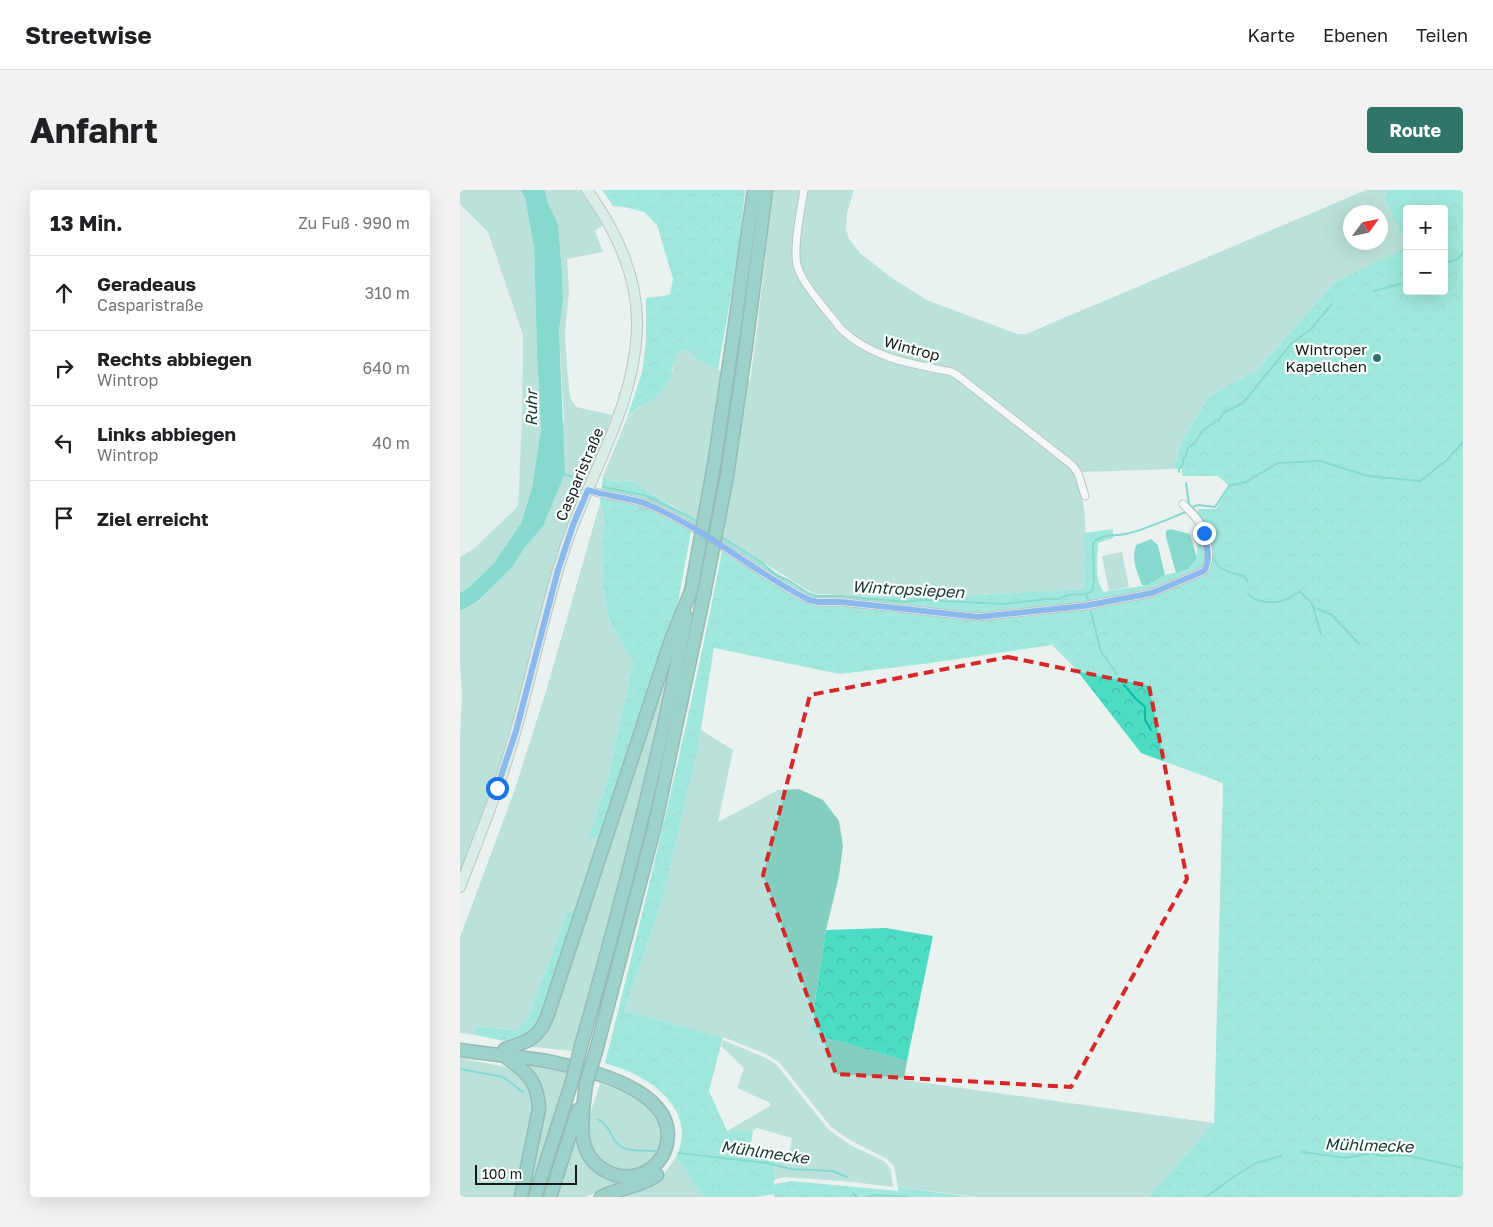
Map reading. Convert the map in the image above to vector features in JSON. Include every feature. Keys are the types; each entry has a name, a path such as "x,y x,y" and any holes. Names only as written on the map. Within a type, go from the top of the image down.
{"highway":[{"path":"550,1197 596,1051 656,825 698,592 714,465 754,190"},
{"path":"536,1197 572,1081 634,849 673,683 727,476 766,190"},
{"path":"506,1053 534,1037 541,1029 547,1017 671,640 698,592"},
{"path":"460,1043 586,1071 620,1083 647,1098 662,1112 668,1126 665,1151 654,1166 641,1174 624,1177 606,1171 592,1160 584,1144 582,1130 586,1084"},
{"path":"460,1050 553,1055 594,1064 642,1085 656,1094 669,1109 675,1126 676,1141 672,1155 665,1167 646,1181 601,1197"},
{"path":"506,1053 530,1076 534,1084 539,1109 521,1197"}],"main road":[{"name":"Casparistraße","path":"460,887 516,731 558,570 570,532 617,421 627,393 636,351 637,328 634,290 624,256 601,209 587,190"}],"street":[{"name":"Wintrop","path":"804,190 796,252 798,268 802,279 841,329 873,352 906,363 952,372 957,375 1072,465 1078,473 1085,496"},
{"path":"588,490 642,503 667,514 691,526 809,600 978,617 1084,606 1152,593 1204,571 1208,565 1207,544 1204,533 1199,522 1183,504"}],"highlighted area":[{"path":"1008,657 1149,686 1187,879 1071,1087 836,1074 763,875 810,695"}],"shaded area":[{"path":"460,190 520,190 525,197 534,248 541,429 532,488 521,523 494,563 468,588 460,593 460,557 475,548 518,506 522,421 523,335 488,232 460,204"},
{"path":"520,190 545,190 548,203 558,224 563,299 559,331 565,473 543,526 512,567 477,602 460,611 460,593 468,588 494,563 521,523 532,488 541,429 534,248 525,197"},
{"path":"545,190 582,190 604,224 595,231 603,252 567,259 569,292 565,333 570,397 576,407 612,415 585,487 542,617 493,788 460,873 462,694 460,611 478,602 519,557 526,546 564,420 559,331 563,299 562,271 558,224 548,203"},
{"path":"773,190 854,190 847,213 846,229 849,239 860,253 892,278 927,300 1017,334 1026,334 1366,190 1384,190 1388,205 1343,205 1343,250 1388,250 1388,206 1403,240 1403,248 1336,281 1257,370 1209,396 1181,443 1174,469 1081,472 954,371 874,349 846,332 804,274 799,279 838,332 871,353 887,359 953,374 1070,466 1077,478 1084,508 1086,542 1084,589 941,597 817,594 809,591 631,480 615,482 603,476 626,421 636,409 645,405 673,370 674,357 680,352 685,350 691,352 697,359 738,380 750,381"},
{"path":"460,204 488,232 523,335 522,421 518,506 475,548 460,557"},
{"path":"600,503 604,514 602,545 603,588 609,620 633,663 607,782 590,838 601,839 577,914 568,911 528,1018 519,1030 477,1027 475,1035 460,1033 460,937 514,792 547,688"},
{"path":"1171,529 1190,534 1197,558 1188,569 1176,573 1166,537 1166,531"},
{"path":"1151,539 1158,545 1165,575 1147,585 1142,585 1135,565 1135,550 1136,545"},
{"path":"1122,552 1129,587 1109,591 1102,556"},
{"path":"667,672 642,789 623,865 572,1051 525,1046 629,779"},
{"path":"701,730 733,750 718,822 778,790 799,789 823,800 839,821 843,846 839,876 826,930 810,1033 907,1061 904,1080 1214,1123 1148,1197 976,1197 898,1187 894,1166 887,1159 848,1139 831,1127 779,1062 766,1054 723,1037 625,1011 661,904"},
{"path":"723,1040 776,1064 828,1129 850,1145 887,1164 891,1171 893,1187 784,1177 774,1180 775,1161 787,1163 792,1138 757,1128 753,1131 727,1131 770,1106 770,1103 737,1088 744,1068 721,1046"},
{"path":"460,1058 516,1069 529,1084 534,1100 531,1126 515,1197 460,1197"},
{"path":"519,1062 567,1070 530,1197 524,1197 541,1114"},
{"path":"600,1083 635,1097 646,1104 655,1115 660,1128 660,1147 657,1156 647,1165 634,1170 614,1169 603,1163 593,1150 588,1138 587,1127"},
{"path":"578,1135 581,1150 629,1182 603,1189 586,1197 557,1197"},
{"path":"676,1157 704,1197 617,1197 634,1194 660,1180"}],"green space":[{"path":"602,190 745,190 739,250 718,370 697,359 691,352 685,350 680,352 675,359 671,375 662,390 645,405 637,408 626,421 642,372 646,342 646,298 670,294 673,279 657,225 644,212 613,206"},
{"path":"1384,190 1463,190 1463,1197 1148,1197 1214,1123 1223,783 1141,753 1075,668 1052,645 840,674 714,648 698,747 661,904 625,1011 723,1037 709,1091 727,1131 753,1131 750,1151 775,1161 774,1184 791,1181 898,1191 898,1187 971,1197 775,1197 773,1194 757,1197 704,1197 676,1157 681,1144 682,1131 680,1120 668,1099 659,1090 638,1076 605,1063 667,808 696,680 722,551 691,532 676,613 601,839 589,838 607,782 633,663 609,620 603,588 602,545 604,514 600,503 603,476 615,482 631,480 813,596 941,597 1084,589 1085,533 1113,529 1113,538 1098,543 1097,575 1104,592 1147,585 1165,575 1188,569 1197,557 1198,509 1216,509 1229,486 1218,476 1182,476 1182,469 1174,469 1181,443 1209,396 1257,370 1336,281 1403,248 1403,295 1448,295 1448,205 1403,205 1403,240 1388,205"},
{"path":"568,911 577,914 535,1033 510,1042 475,1035 476,1027 518,1030 528,1018"},
{"path":"886,928 933,936 907,1061 810,1033 826,930"}],"waterway":[{"path":"1448,262 1456,260 1463,253"},
{"path":"1374,291 1403,283"},
{"path":"1179,472 1187,450 1194,444 1204,429 1220,419 1223,413 1243,403 1292,343 1311,329 1331,305"},
{"name":"Wintropsiepen","path":"1192,507 1198,505 1215,507 1229,486 1246,482 1278,463 1320,461 1368,476 1420,481 1447,460 1463,442"},
{"path":"562,474 582,479"},
{"name":"Wintropsiepen","path":"1186,483 1189,504 1201,517 1204,524"},
{"name":"Wintropsiepen","path":"603,487 644,495 699,523"},
{"name":"Wintropsiepen","path":"720,536 761,562 777,576 817,596 842,596 904,602 920,600 1003,604 1059,599 1068,595 1086,594 1092,591 1094,582 1093,544 1095,541 1103,537 1140,530 1186,512"},
{"path":"1211,553 1220,567 1228,572 1244,576 1248,582"},
{"path":"1248,594 1259,601 1278,602 1300,592 1311,602 1313,607 1332,615 1359,644"},
{"name":"Wintropsiepen","path":"1086,594 1088,601"},
{"path":"1313,607 1321,634"},
{"path":"1091,612 1101,652 1117,674"},
{"path":"1124,685 1145,707 1145,720 1151,730"},
{"name":"Mühlmecke","path":"460,1069 503,1077 523,1092"},
{"name":"Mühlmecke","path":"598,1119 606,1125 617,1143 623,1148 655,1151"},
{"name":"Mühlmecke","path":"1303,1152 1346,1158 1371,1153 1382,1156 1405,1155 1463,1168"},
{"name":"Mühlmecke","path":"679,1153 767,1163 791,1169 832,1171 847,1177"},
{"name":"Mühlmecke","path":"1206,1197 1256,1163 1281,1156"},
{"name":"Mühlmecke","path":"853,1193 857,1197"},
{"name":"Mühlmecke","path":"866,1197 877,1195 905,1197"}],"place":[{"name":"Wintroper Kapellchen","path":"1377,358"}],"route":[{"path":"497,788 516,731 565,547 588,490 642,503 667,514 691,526 809,600 978,617 1084,606 1152,593 1204,571 1208,565 1207,544 1204,533"}],"water label":[{"name":"Ruhr","path":"531,408"}]}
